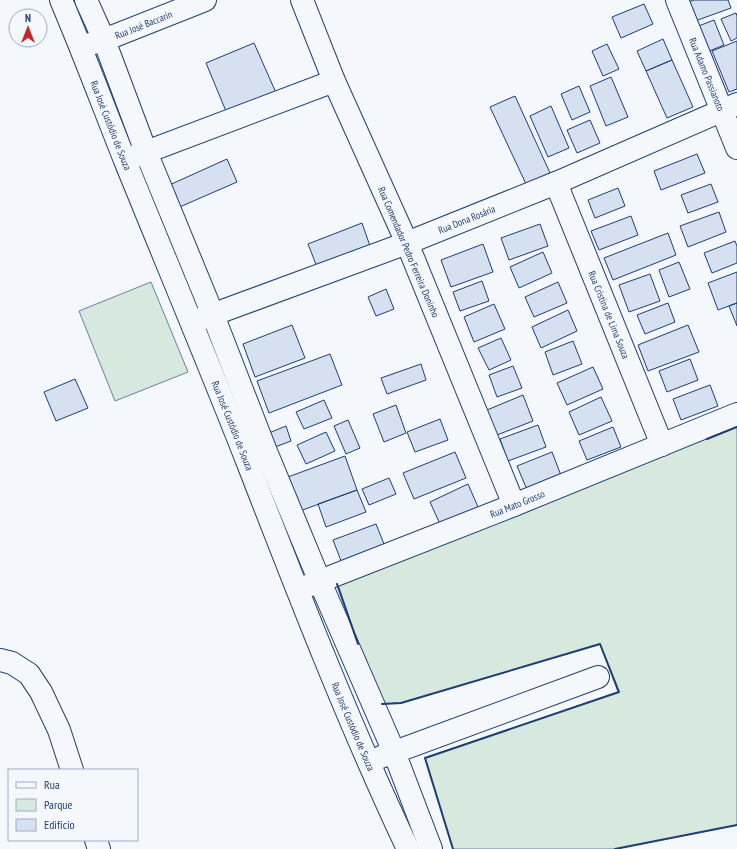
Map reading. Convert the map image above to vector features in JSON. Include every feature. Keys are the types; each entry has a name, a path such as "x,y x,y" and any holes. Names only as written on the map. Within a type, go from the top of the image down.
{"street":[{"name":"Rua José Custódio de Souza","path":"61,0 81,46 125,160 192,323 326,661 388,808 408,849"},
{"path":"86,0 104,40 146,152 320,582 394,752 430,849"},
{"name":"Rua José Baccarin","path":"81,46 104,40 205,0"},
{"name":"Rua Comendador Pedro Ferreira Doninho","path":"302,0 334,81 407,243 514,505"},
{"name":"Rua Adamo Passianoto","path":"677,0 730,107 737,148"},
{"path":"125,160 334,81"},
{"name":"Rua Dona Rosária","path":"192,323 407,243 556,183 730,107"},
{"name":"Rua Cristina de Lima Souza","path":"556,183 662,445"},
{"name":"Rua Mato Grosso","path":"297,590 514,505 737,414"},
{"path":"0,660 12,663 29,674 41,692 59,730 72,769"},
{"path":"369,761 598,677"}],"green space":[{"path":"151,282 188,372 115,401 79,311"},
{"path":"737,427 737,825 615,849 453,849 425,758 618,692 600,644 401,703 379,704 337,582"}],"building":[{"path":"694,0 728,0 731,8 695,21 688,2"},
{"path":"644,4 653,24 621,38 612,17"},
{"path":"736,13 737,38 731,41 721,19"},
{"path":"714,20 724,45 707,52 696,27"},
{"path":"663,39 672,60 646,71 637,51"},
{"path":"737,41 737,89 729,92 712,51"},
{"path":"254,43 277,95 228,116 206,63"},
{"path":"607,44 619,69 603,76 592,51"},
{"path":"672,60 693,107 667,118 646,71"},
{"path":"611,77 628,117 606,126 590,86"},
{"path":"579,86 590,112 572,120 561,94"},
{"path":"515,96 550,173 526,184 490,107"},
{"path":"551,106 569,148 548,157 530,116"},
{"path":"590,120 600,143 577,153 567,130"},
{"path":"697,154 705,173 661,190 654,171"},
{"path":"227,159 237,182 175,209 165,187"},
{"path":"711,184 718,202 688,213 681,195"},
{"path":"618,188 625,206 595,218 588,200"},
{"path":"719,212 726,232 688,247 680,226"},
{"path":"631,216 638,235 599,250 591,231"},
{"path":"362,223 370,246 317,267 308,244"},
{"path":"540,224 548,246 509,260 501,238"},
{"path":"668,233 676,255 613,280 604,258"},
{"path":"735,241 737,246 737,263 712,273 704,253"},
{"path":"483,244 493,272 451,287 441,260"},
{"path":"543,252 552,273 519,288 510,267"},
{"path":"679,262 690,289 669,297 659,270"},
{"path":"737,272 737,303 718,310 708,283"},
{"path":"650,274 660,301 629,312 619,285"},
{"path":"482,281 489,301 460,311 453,292"},
{"path":"558,282 567,303 534,317 525,297"},
{"path":"386,289 394,309 376,316 368,297"},
{"path":"668,303 675,322 645,334 637,315"},
{"path":"737,303 737,326 729,306"},
{"path":"494,304 505,329 474,342 464,317"},
{"path":"568,310 577,331 541,348 532,327"},
{"path":"292,325 305,358 255,377 243,344"},
{"path":"688,325 699,352 648,371 638,345"},
{"path":"501,338 511,360 489,370 478,348"},
{"path":"573,341 582,364 553,375 545,352"},
{"path":"330,354 342,385 269,413 257,381"},
{"path":"690,359 698,380 667,392 659,371"},
{"path":"421,364 426,380 387,394 381,378"},
{"path":"513,366 522,388 497,397 489,375"},
{"path":"593,367 603,389 567,405 557,383"},
{"path":"75,379 88,408 56,421 44,392"},
{"path":"710,385 718,406 681,420 673,399"},
{"path":"523,395 533,421 497,435 487,410"},
{"path":"601,397 612,421 579,435 569,412"},
{"path":"324,400 332,418 304,429 296,412"},
{"path":"396,405 406,433 384,442 373,414"},
{"path":"440,419 448,440 415,452 407,432"},
{"path":"348,420 360,448 346,454 334,426"},
{"path":"538,425 546,447 508,461 500,439"},
{"path":"286,426 291,441 275,447 269,433"},
{"path":"613,427 621,447 587,460 579,441"},
{"path":"326,432 335,451 306,464 297,445"},
{"path":"455,452 466,478 414,499 403,473"},
{"path":"552,452 562,478 528,492 517,466"},
{"path":"345,456 357,490 300,511 288,477"},
{"path":"389,478 396,494 369,505 362,489"},
{"path":"468,484 478,507 440,524 430,502"},
{"path":"357,490 366,512 326,527 318,504"},
{"path":"376,524 386,549 343,566 333,540"}],"wall":[{"path":"707,439 737,427"},
{"path":"337,584 358,644"},
{"path":"382,704 401,703 600,644 619,692 425,758 453,849"},
{"path":"615,849 737,825"}]}
